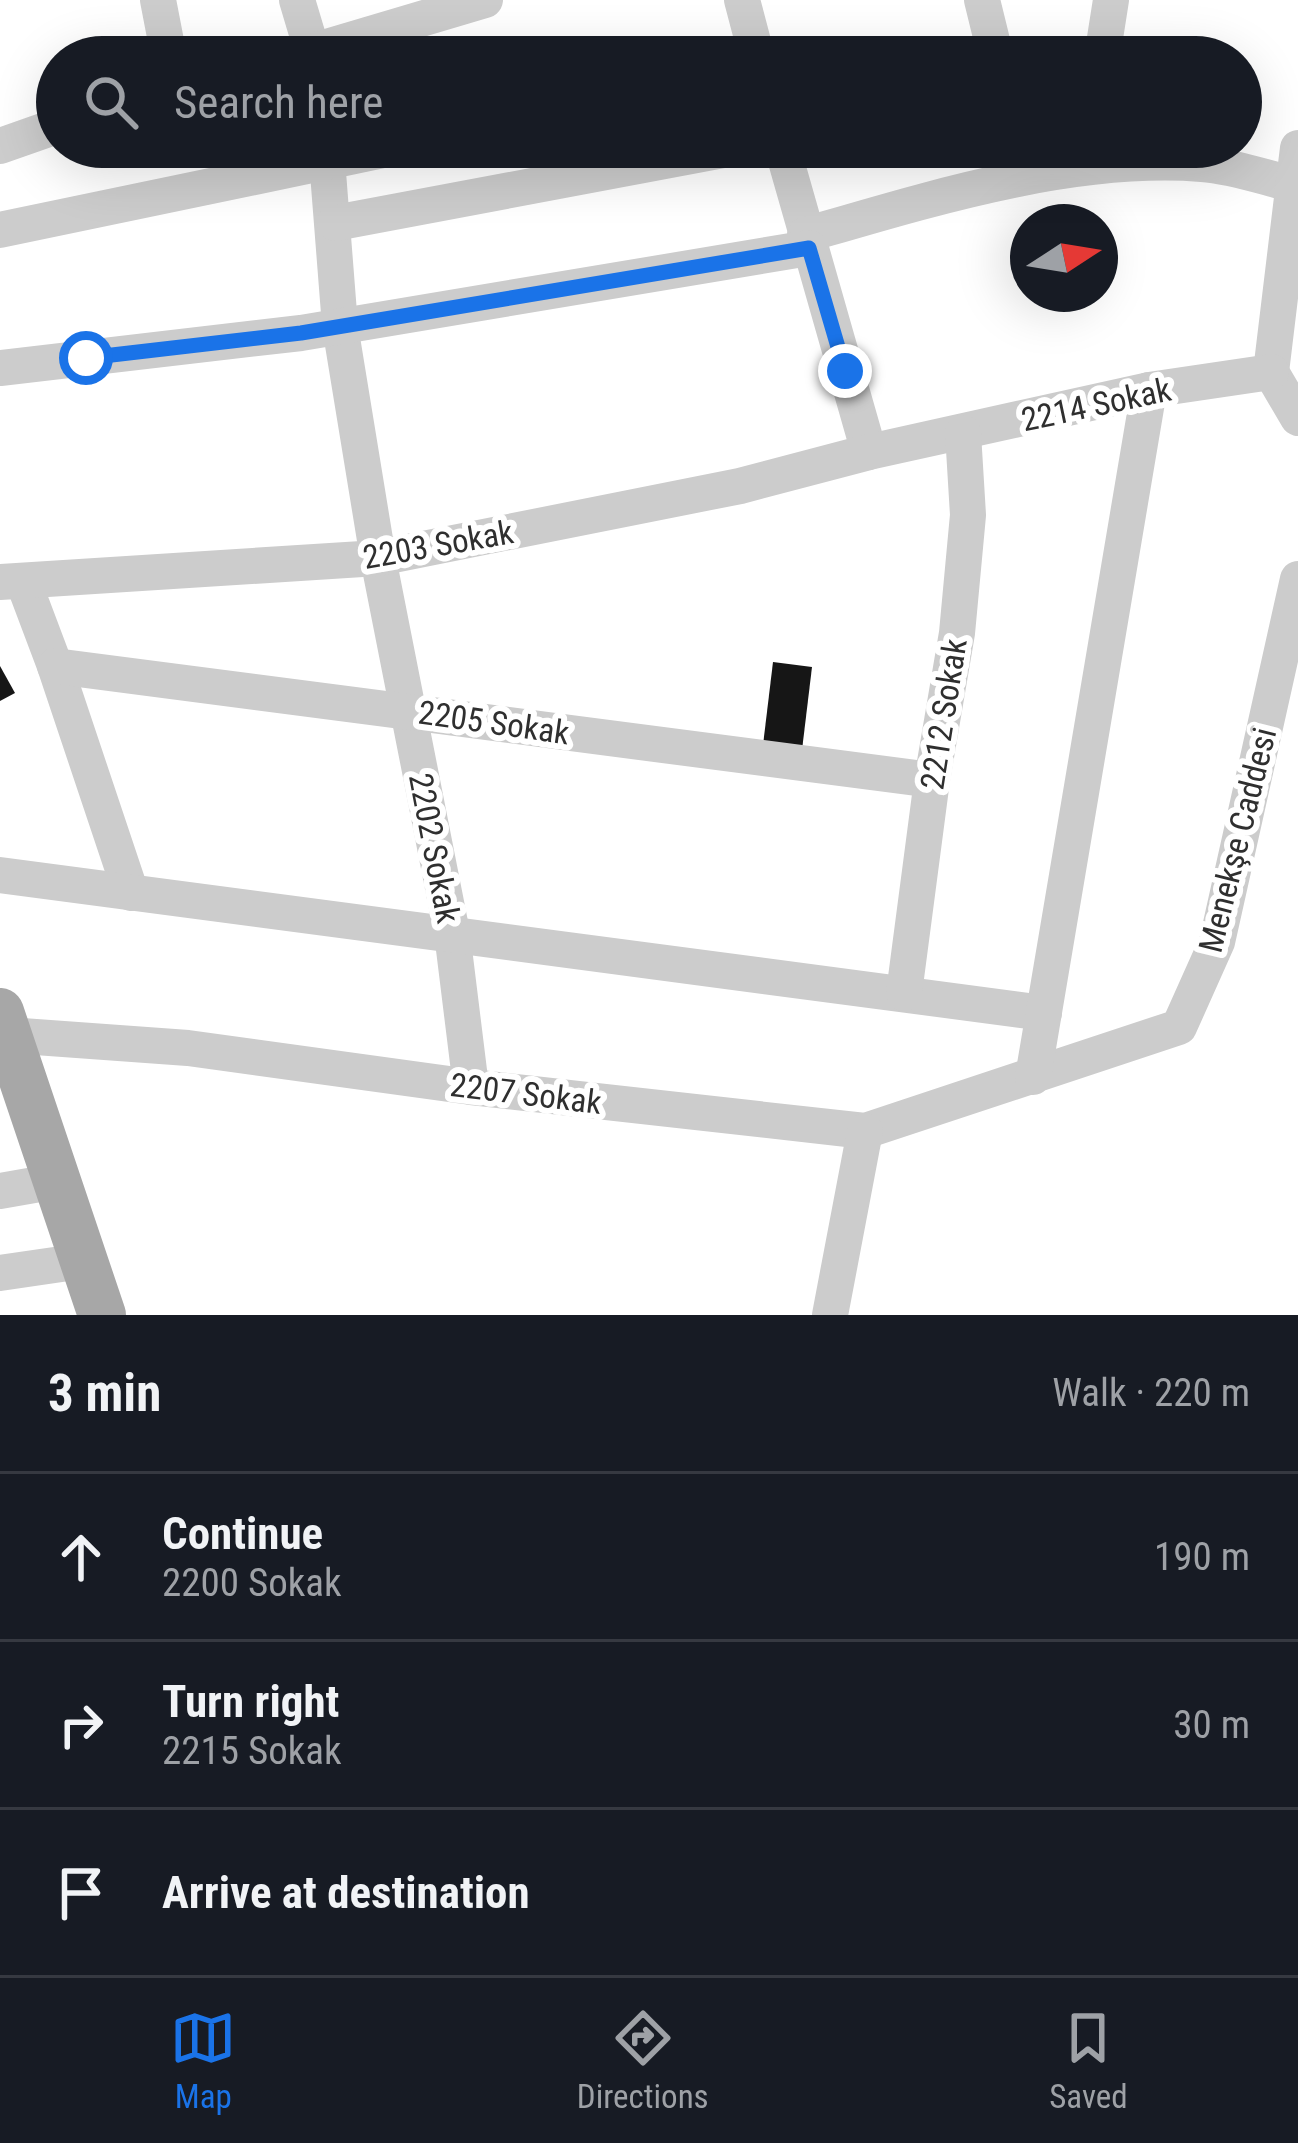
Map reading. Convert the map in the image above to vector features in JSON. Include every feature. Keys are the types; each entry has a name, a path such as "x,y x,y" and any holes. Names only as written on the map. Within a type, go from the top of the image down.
{"main road":[{"path":"8,1051 102,1315"}],"street":[{"path":"158,0 165,36"},
{"path":"297,0 304,36"},
{"path":"368,36 485,0"},
{"path":"742,0 751,36"},
{"path":"982,0 991,36"},
{"path":"1106,36 1112,0"},
{"path":"0,146 36,133"},
{"path":"1262,165 1295,166 1271,372 1298,418"},
{"path":"0,230 270,168"},
{"name":"2202 Sokak","path":"329,168 340,326 378,558 452,933 471,1087"},
{"path":"335,223 627,168"},
{"path":"788,168 869,452"},
{"path":"0,368 340,326 807,242 1008,168"},
{"name":"2214 Sokak","path":"869,452 1149,390 1271,372"},
{"path":"830,1315 866,1131 1033,1077 1149,390"},
{"name":"2212 Sokak","path":"904,993 957,633 968,515 963,433"},
{"name":"2203 Sokak","path":"11,582 378,558 740,487 869,452"},
{"name":"Menekşe Caddesi","path":"1033,1077 1179,1027 1217,943 1298,579"},
{"path":"11,582 56,666 131,893"},
{"name":"2205 Sokak","path":"56,666 932,780"},
{"path":"0,875 1044,1013"},
{"name":"2207 Sokak","path":"8,1051 188,1048 471,1087 866,1131"},
{"path":"0,1191 57,1181"},
{"path":"0,1273 82,1261"}],"building":[{"path":"773,662 812,667 802,750 763,745"},
{"path":"0,666 15,693 0,701"}],"route":[{"path":"86,358 301,333 809,248 845,371"}]}
